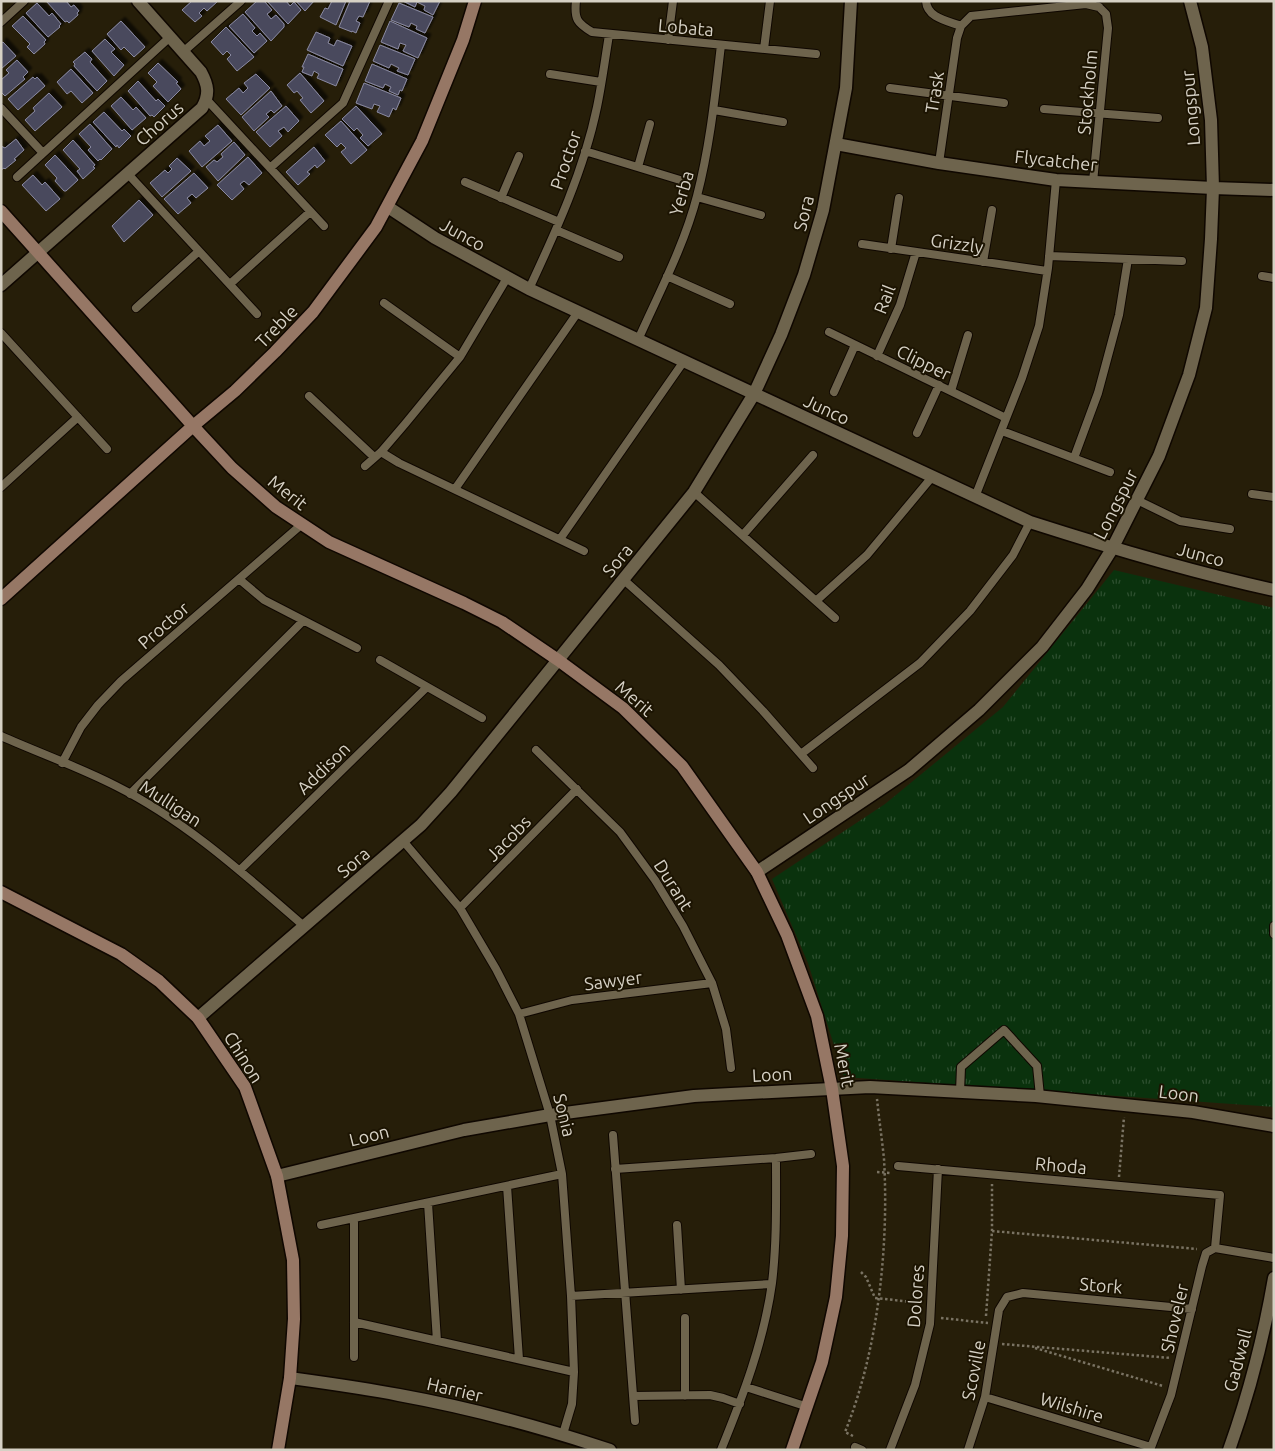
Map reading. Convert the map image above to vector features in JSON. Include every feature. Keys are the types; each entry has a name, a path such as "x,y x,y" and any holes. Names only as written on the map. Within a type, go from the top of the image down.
{"street":[{"name":"Chorus","path":"1,285 202,108 207,100 206,81 201,72 138,1"},
{"name":"Treble","path":"1,599 193,426 235,391 314,312 376,227 388,207 432,120 463,40 475,1"},
{"name":"Sora","path":"198,1018 404,842 451,792 694,492 754,394 781,335 804,275 823,210 846,88 851,1"},
{"name":"Longspur","path":"757,872 909,770 979,710 1042,647 1087,589 1112,549 1159,456 1189,375 1206,308 1213,188 1211,120 1202,47 1190,1"},
{"name":"Flycatcher","path":"836,144 939,164 1056,180 1274,190"},
{"name":"Junco","path":"388,207 435,238 529,289 1030,522 1112,549 1274,590"},
{"name":"Merit","path":"1,211 232,468 301,525 329,542 464,602 502,622 623,708 682,766 757,872 787,935 818,1016 832,1089 843,1166 842,1236 836,1297 822,1362 792,1450"},
{"name":"Chinon","path":"1,892 121,954 159,981 198,1018 245,1087 277,1176 294,1260 294,1320 290,1378 278,1450"},
{"name":"Loon","path":"277,1176 464,1130 550,1115 694,1096 832,1089 876,1088 1040,1096 1193,1112 1274,1126"},
{"name":"Gadwall","path":"1229,1450 1259,1350 1274,1278"},
{"name":"Harrier","path":"290,1378 400,1395 482,1413 563,1434 610,1450"}],"lane":[{"path":"1,22 24,1"},
{"path":"270,168 343,103 389,1"},
{"name":"Lobata","path":"576,1 574,13 579,24 592,32 816,54"},
{"path":"668,40 673,1"},
{"path":"764,49 770,1"},
{"path":"926,1 926,7 930,13 961,26 972,16 1100,4"},
{"path":"1017,1 1018,11"},
{"path":"184,52 240,2"},
{"name":"Stockholm","path":"1093,182 1108,28 1106,14 1100,4"},
{"name":"Trask","path":"939,164 957,38 961,26"},
{"name":"Proctor","path":"529,289 556,230 585,151 597,107 609,35"},
{"path":"17,177 170,37"},
{"name":"Yerba","path":"638,340 684,235 697,197 714,110 720,45"},
{"path":"550,74 601,82"},
{"path":"890,88 1004,103"},
{"path":"207,100 324,226"},
{"path":"1,108 43,153"},
{"path":"1044,109 1158,118"},
{"path":"714,110 782,122"},
{"path":"638,167 650,124"},
{"path":"585,151 680,180"},
{"path":"501,198 519,156"},
{"path":"128,174 257,314"},
{"path":"975,497 1022,378 1039,326 1049,256 1056,180"},
{"path":"465,182 559,222"},
{"path":"697,197 761,215"},
{"path":"891,249 898,198"},
{"path":"983,262 992,210"},
{"path":"230,284 310,212"},
{"path":"556,230 619,257"},
{"name":"Grizzly","path":"862,244 1047,271"},
{"path":"136,308 199,251"},
{"name":"Rail","path":"877,356 900,304 916,252"},
{"path":"1049,256 1182,261"},
{"path":"1074,458 1100,385 1119,315 1128,259"},
{"path":"666,276 730,304"},
{"path":"1262,276 1274,278"},
{"path":"365,466 378,455 460,357 507,278"},
{"path":"384,303 460,357"},
{"path":"455,490 578,312"},
{"name":"Clipper","path":"829,332 1006,418"},
{"path":"1,333 107,449"},
{"path":"951,391 968,335"},
{"path":"834,392 855,345"},
{"path":"560,539 684,361"},
{"path":"917,433 939,385"},
{"path":"308,396 378,455 399,463 584,550"},
{"path":"1,487 78,417"},
{"path":"1002,431 1110,472"},
{"path":"743,535 813,454"},
{"path":"817,600 867,555 932,477"},
{"path":"694,492 835,618"},
{"path":"1252,494 1274,497"},
{"path":"1137,500 1180,520 1230,529"},
{"path":"801,754 920,663 970,611 1013,555 1030,522"},
{"name":"Proctor","path":"62,763 81,727 98,705 121,681 301,525"},
{"path":"239,579 264,600 357,648"},
{"path":"624,580 718,665 763,711 813,768"},
{"path":"130,794 303,621"},
{"path":"380,660 482,718"},
{"name":"Addison","path":"240,870 427,687"},
{"name":"Mulligan","path":"1,736 116,786 167,816 240,870 304,926"},
{"name":"Durant","path":"536,750 620,832 655,880 683,926 712,983 726,1029 731,1068"},
{"name":"Jacobs","path":"460,908 577,788"},
{"name":"Sonia","path":"404,842 460,908 519,1014 550,1115 562,1174 571,1296 574,1372 572,1404 563,1434"},
{"path":"1274,926 1274,934"},
{"name":"Sawyer","path":"519,1014 572,1000 712,983"},
{"path":"960,1092 961,1067 1004,1030 1037,1066 1040,1096"},
{"path":"613,1136 635,1421"},
{"path":"615,1168 811,1154"},
{"path":"721,1450 740,1404 757,1354 771,1284 776,1222 776,1158"},
{"name":"Rhoda","path":"898,1166 1220,1195"},
{"name":"Dolores","path":"890,1450 914,1385 930,1324 938,1170"},
{"path":"321,1225 562,1174"},
{"path":"507,1186 519,1359"},
{"name":"Shoveler","path":"1150,1448 1172,1389 1206,1253 1212,1249 1220,1195"},
{"path":"428,1202 437,1341"},
{"path":"354,1218 354,1357"},
{"path":"677,1225 682,1290"},
{"path":"1212,1249 1274,1258"},
{"path":"571,1296 771,1284"},
{"name":"Stork","path":"1007,1297 1023,1293 1192,1309"},
{"name":"Scoville","path":"968,1450 985,1397 999,1310 1007,1297"},
{"path":"685,1318 686,1396"},
{"path":"354,1322 574,1372"},
{"path":"746,1387 808,1407"},
{"path":"633,1396 717,1396 740,1404"},
{"name":"Wilshire","path":"985,1397 1150,1448"}],"path":[{"path":"858,1448 856,1438 845,1432 867,1360 878,1299 884,1233 884,1172 876,1088"},
{"path":"1118,1186 1125,1105"},
{"path":"986,1323 992,1231 992,1174"},
{"path":"992,1231 1212,1249"},
{"path":"861,1272 866,1277 873,1296 878,1299 931,1304"},
{"path":"931,1317 997,1324"},
{"path":"993,1343 1180,1359"},
{"path":"1029,1346 1172,1389"}],"green space":[{"path":"1114,570 1274,608 1274,1107 844,1077 808,963 772,879 885,804 1003,707"}],"building":[{"path":"46,1 66,1 71,7 74,5 79,11 78,15 69,23 65,22"},
{"path":"192,1 218,1 207,11 204,8 199,13 202,16 195,22 182,10"},
{"path":"257,1 264,1 272,10 267,14 271,19 276,15 284,24 284,27 271,41 245,12"},
{"path":"267,1 286,1 290,6 294,2 301,10 288,24"},
{"path":"296,1 314,1 305,11"},
{"path":"332,1 346,1 336,25 320,17 325,8 328,9"},
{"path":"350,1 370,1 363,17 359,16 356,21 360,23 356,33 339,27"},
{"path":"403,1 440,1 433,15 424,10 425,6 417,2 415,7"},
{"path":"37,3 49,16 52,13 61,24 48,37 26,13"},
{"path":"399,3 433,17 425,33 416,29 417,26 411,23 409,27 391,20"},
{"path":"243,14 255,28 252,31 257,36 260,33 267,41 254,53 229,26"},
{"path":"23,16 46,40 45,44 34,54 27,47 30,44 12,26"},
{"path":"121,21 145,47 134,57 124,47 121,50 107,34"},
{"path":"390,21 427,38 418,58 403,51 406,45 400,43 398,49 381,42"},
{"path":"226,27 254,57 237,71 227,59 231,55 227,51 223,55 211,42"},
{"path":"316,32 330,38 328,43 334,46 337,40 352,46 343,66 307,50"},
{"path":"105,39 115,49 111,52 124,65 114,76 92,51"},
{"path":"3,42 16,56 1,69 1,43"},
{"path":"380,45 415,59 408,75 397,71 399,68 391,64 389,68 373,61"},
{"path":"85,52 92,59 90,62 107,81 97,91 74,66 73,62"},
{"path":"308,54 343,69 336,86 317,78 319,74 314,71 312,76 302,72 304,67 302,67"},
{"path":"17,60 28,72 23,77 25,79 5,96 1,92 1,80 9,73 6,70"},
{"path":"158,63 178,82 176,83 181,89 168,102 153,86 157,82 148,73"},
{"path":"372,64 407,79 402,91 400,90 398,95 389,91 391,87 385,84 383,88 365,81"},
{"path":"71,69 93,93 82,103 71,91 67,94 57,82"},
{"path":"300,73 324,101 311,113 300,100 303,98 297,91 294,93 287,85"},
{"path":"256,74 270,88 241,115 226,99 239,88 243,93 248,88 244,83"},
{"path":"33,77 35,79 37,77 45,86 18,110 8,99"},
{"path":"138,81 156,101 158,99 165,106 154,117 150,116 128,91"},
{"path":"364,83 401,98 396,110 393,108 389,117 377,112 380,106 374,104 372,109 356,103"},
{"path":"271,91 282,106 274,113 271,110 266,114 269,117 254,131 242,117"},
{"path":"49,93 62,107 35,131 25,120 35,111 33,108"},
{"path":"121,97 133,110 136,107 146,118 132,130 111,106"},
{"path":"286,106 299,121 288,132 284,127 278,131 282,136 270,147 256,132"},
{"path":"356,106 382,134 368,146 360,138 363,135 357,128 354,131 342,119"},
{"path":"104,112 122,131 124,129 131,136 119,148 93,122"},
{"path":"341,121 367,150 351,164 341,152 346,148 341,143 337,147 325,135"},
{"path":"90,124 112,149 98,161 88,150 91,147 79,134"},
{"path":"218,125 232,141 202,167 189,151 200,141 204,146 210,141 205,136"},
{"path":"16,139 24,150 14,159 16,160 1,170 1,146 5,148"},
{"path":"73,140 95,165 93,167 95,168 83,179 77,171 80,169 63,150"},
{"path":"234,142 245,155 218,181 206,167 214,160 217,162 223,157 221,154"},
{"path":"314,147 325,161 317,168 315,165 307,172 310,174 298,185 286,172"},
{"path":"55,155 78,180 66,191 55,181 57,178 45,165"},
{"path":"248,157 262,173 249,185 244,181 240,184 244,189 232,200 217,185"},
{"path":"177,158 191,171 162,197 150,183 165,170 168,173 172,169 169,166"},
{"path":"194,173 208,188 196,198 192,194 187,198 191,203 178,214 164,199"},
{"path":"33,175 42,185 45,182 60,199 46,211 22,185"},
{"path":"139,200 153,215 124,242 112,226"}]}
